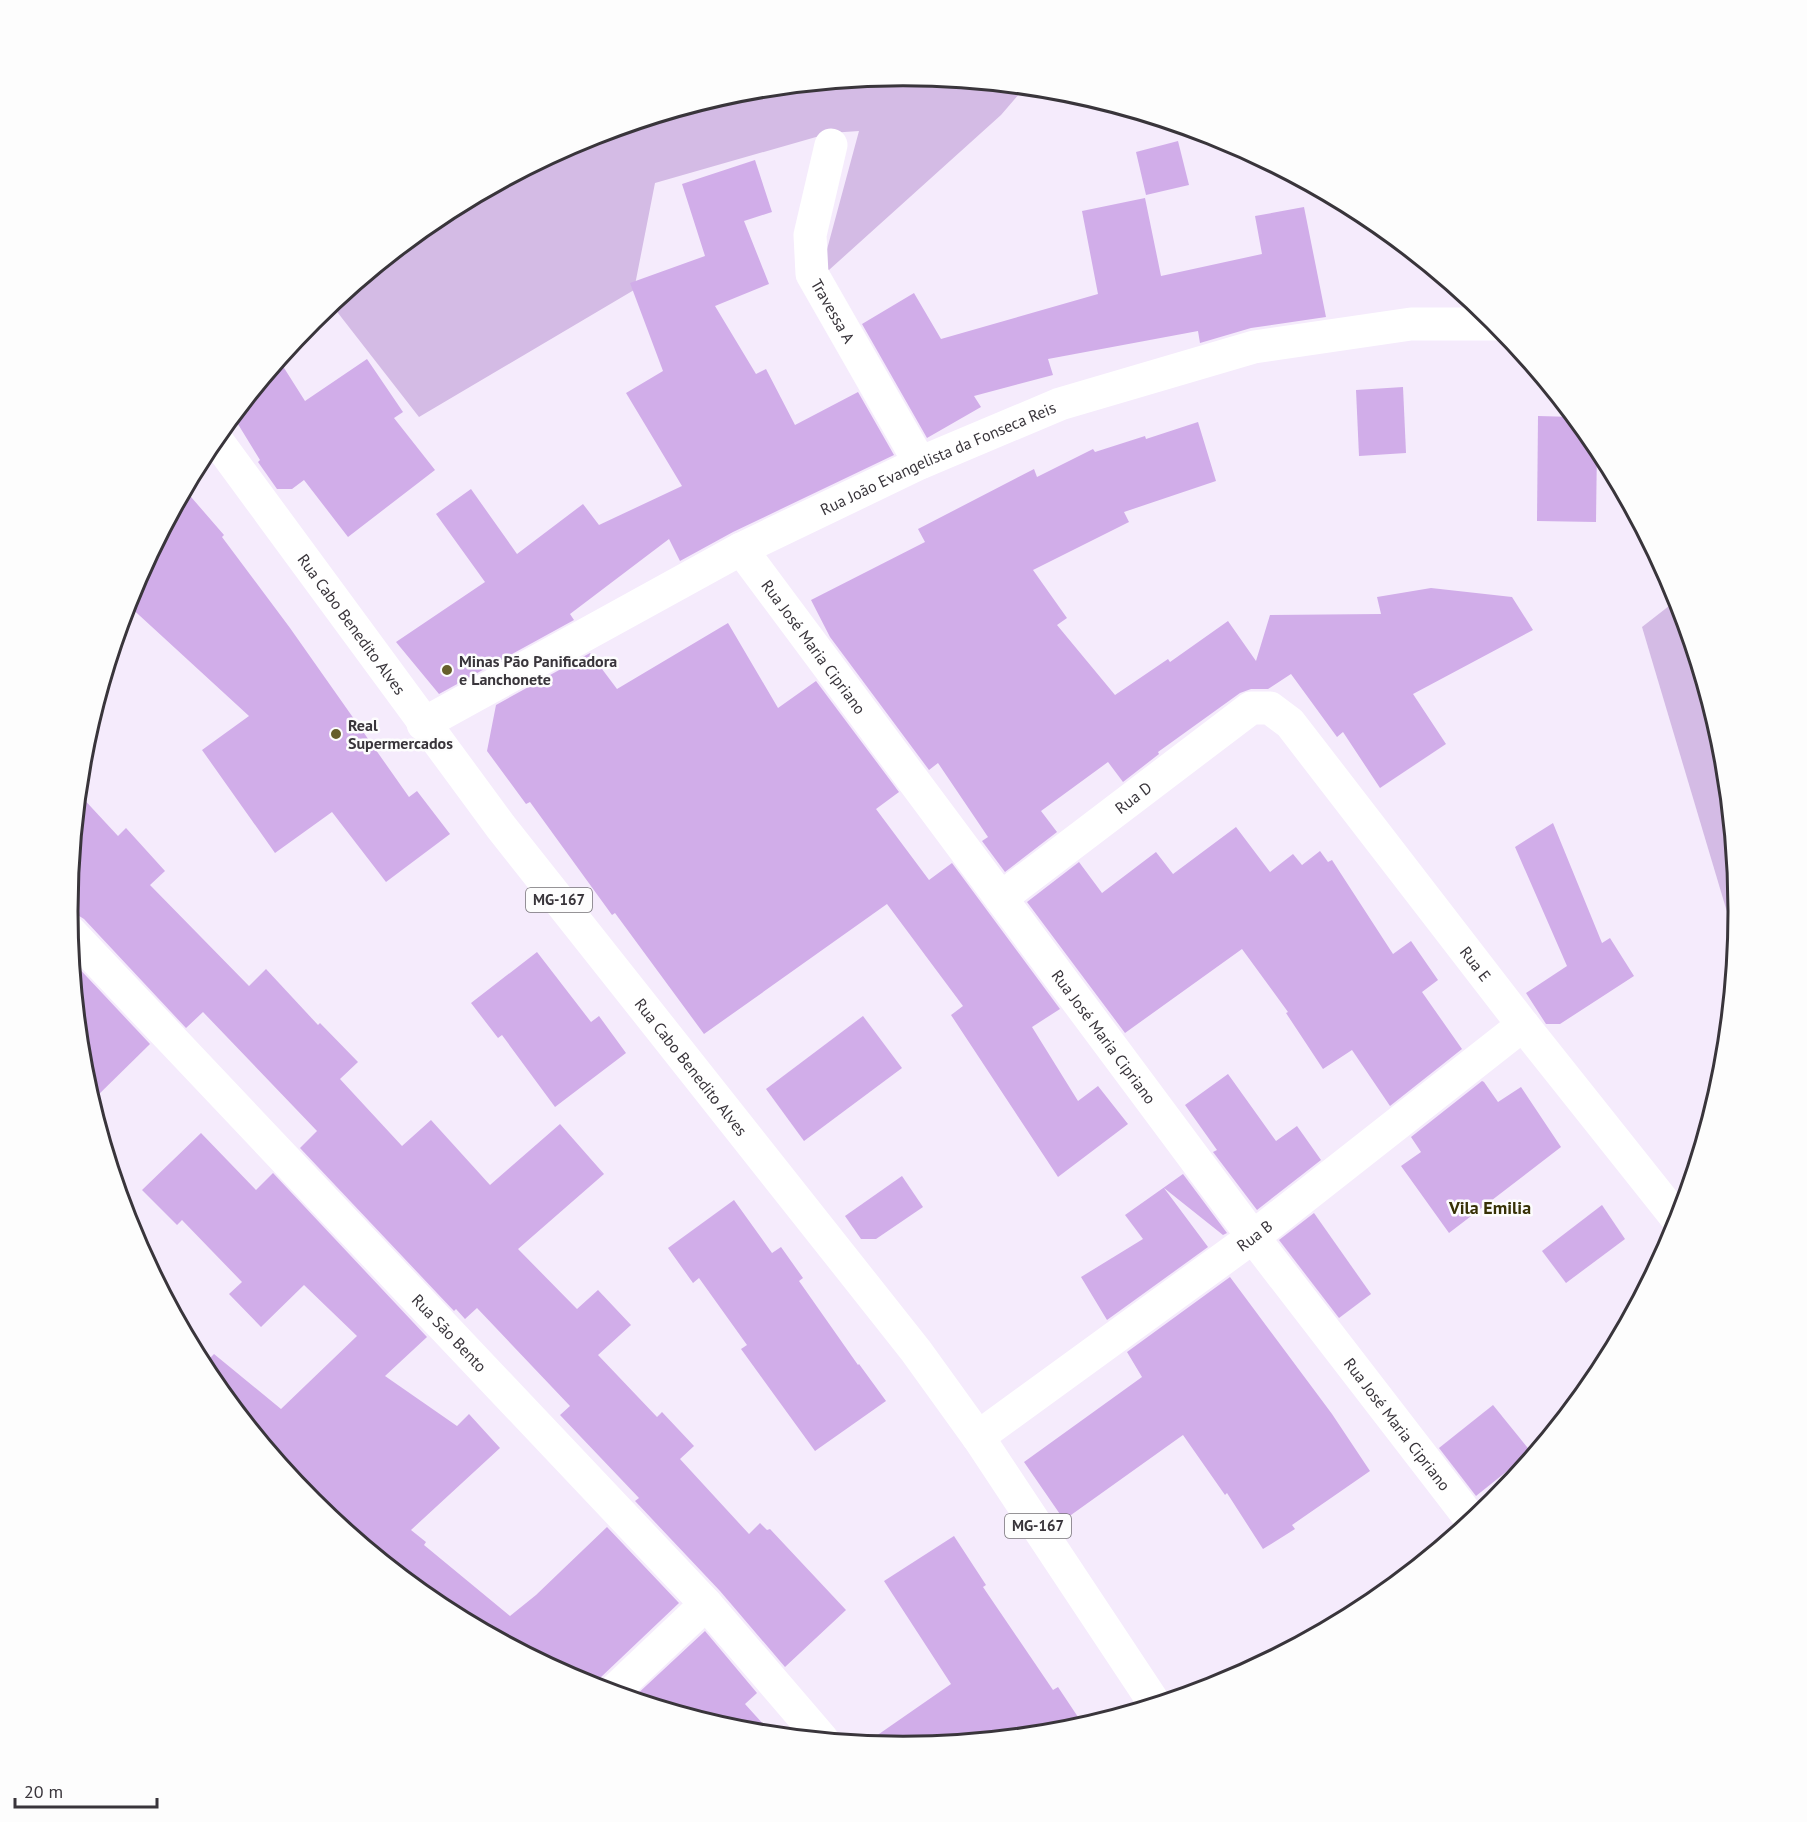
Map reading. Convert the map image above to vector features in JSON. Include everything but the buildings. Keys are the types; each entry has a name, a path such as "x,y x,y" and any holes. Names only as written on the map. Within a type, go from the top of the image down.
{"street":[{"name":"Travessa A","path":"831,145 810,235 812,274 920,463"},
{"name":"Rua João Evangelista da Fonseca Reis","path":"423,723 741,549 920,463 1060,404 1254,347 1411,324 1484,324"},
{"name":"Rua Cabo Benedito Alves","path":"221,446 501,827 916,1351 978,1437 1151,1698"},
{"name":"Rua José Maria Cipriano","path":"741,549 1252,1237 1467,1514"},
{"name":"Rua D","path":"1001,898 1251,708 1270,708"},
{"name":"Rua E","path":"1270,708 1290,723 1672,1212"},
{"name":"Rua São Bento","path":"79,942 706,1604 815,1731"},
{"name":"Rua B","path":"978,1437 1252,1237 1524,1025"},
{"path":"619,1686 706,1604"}],"shaded area":[{"path":"850,87 957,87 1019,94 1001,115 819,279 859,131 830,133 655,183 634,290 419,417 337,311 401,256 491,196 588,148 638,129 742,101"},
{"path":"1670,605 1701,697 1722,803 1727,857 1729,918 1642,627"}],"place":[{"name":"Minas Pão Panificadora e Lanchonete","path":"447,670"},
{"name":"Real Supermercados","path":"336,734"}],"district":[{"name":"Vila Emilia","path":"1490,1208"}]}
